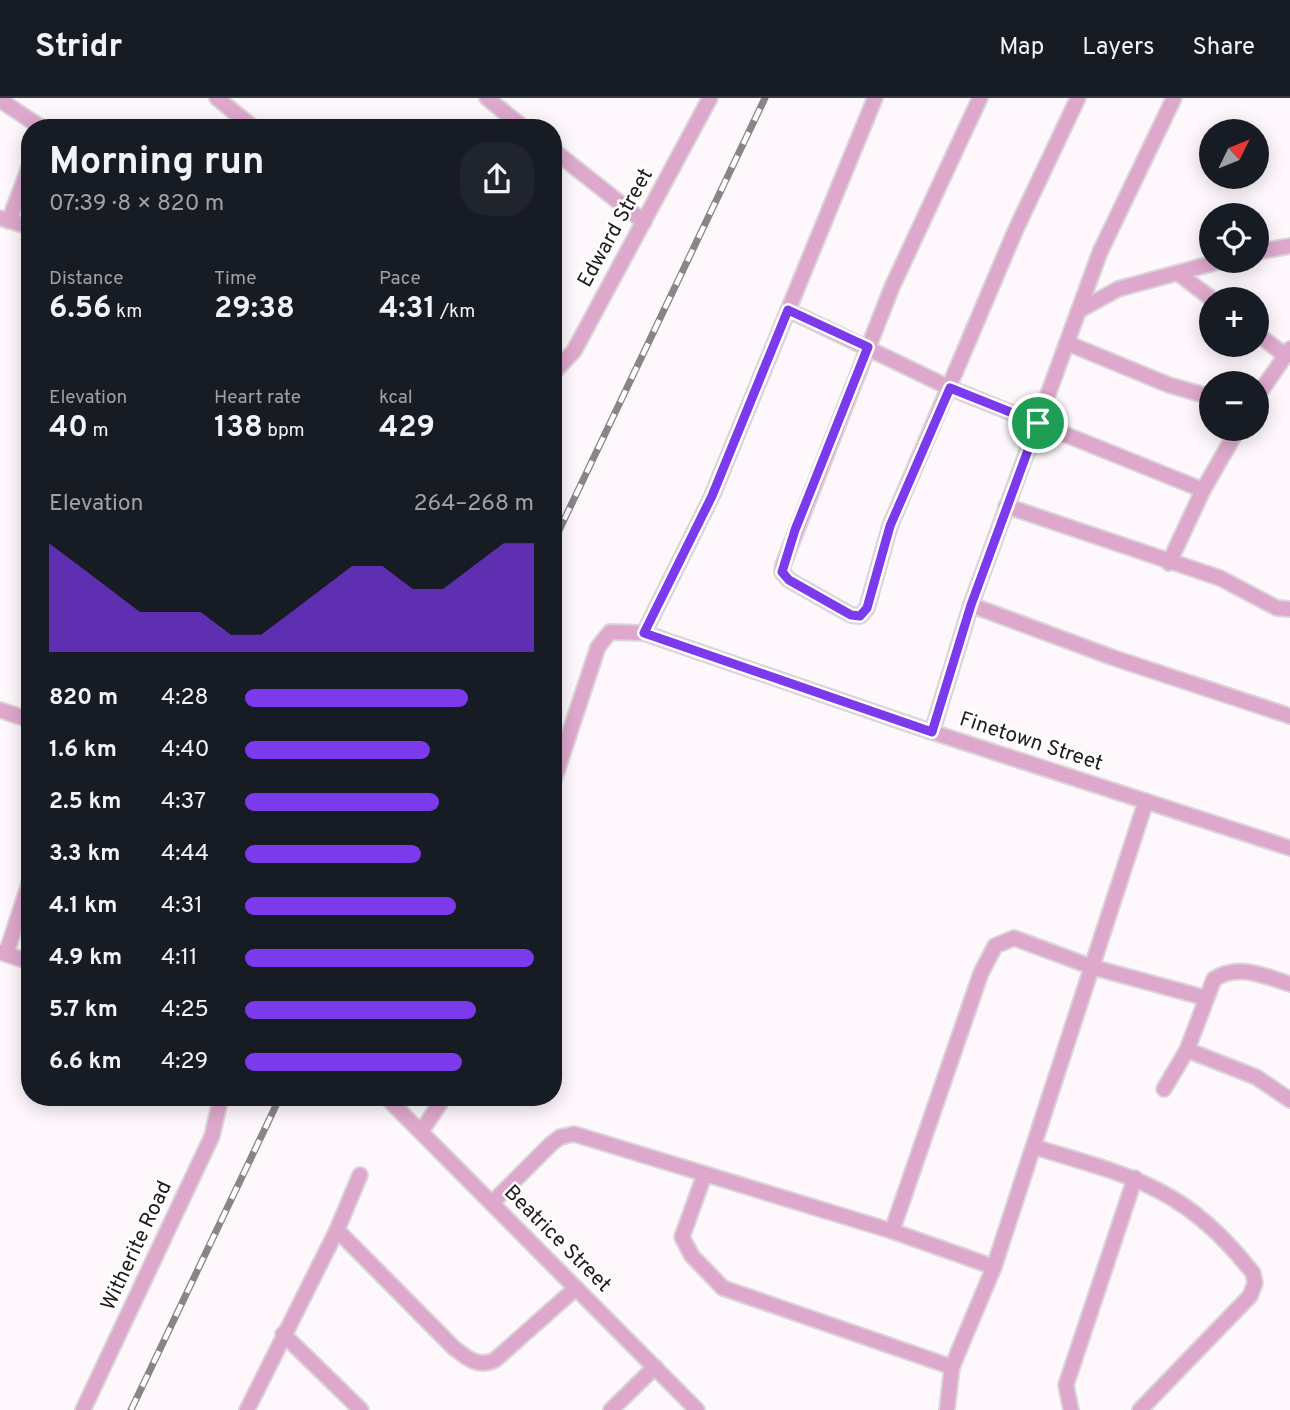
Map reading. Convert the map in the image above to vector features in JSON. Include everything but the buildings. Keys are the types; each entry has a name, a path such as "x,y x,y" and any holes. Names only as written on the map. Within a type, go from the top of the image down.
{"street":[{"path":"217,98 243,119"},
{"path":"486,98 513,119"},
{"name":"Edward Street","path":"562,368 574,351 710,98"},
{"path":"644,633 712,496 875,98"},
{"path":"980,98 943,171 868,347 795,530 782,572 789,580 851,615 860,616 867,608 890,526 1016,229 1078,98"},
{"path":"932,732 971,605 1067,343 1082,309 1100,252 1174,98"},
{"path":"0,100 28,119"},
{"path":"562,157 644,222"},
{"path":"5,219 21,184"},
{"path":"1269,250 1290,246"},
{"path":"1082,309 1118,289 1199,268"},
{"path":"1179,274 1199,289"},
{"path":"788,310 950,388 1203,490"},
{"path":"1269,341 1288,352 1269,379"},
{"path":"1067,343 1199,393"},
{"path":"1169,563 1203,490 1231,441"},
{"path":"1006,506 1220,578 1278,608 1290,609"},
{"path":"971,605 1139,666 1290,716"},
{"name":"Finetown Street","path":"562,756 602,638 610,632 644,633 932,732 1290,848"},
{"path":"0,710 21,717"},
{"path":"947,1410 953,1367 994,1267 1146,801"},
{"path":"21,905 3,953 21,959"},
{"path":"892,1231 981,973 995,946 1014,938 1092,967 1206,998"},
{"path":"1164,1089 1187,1050 1214,979 1234,970 1290,984"},
{"path":"1187,1050 1256,1077 1290,1100"},
{"name":"Witherite Road","path":"83,1410 212,1136 219,1106"},
{"name":"Beatrice Street","path":"395,1106 697,1410"},
{"path":"421,1132 437,1106"},
{"path":"492,1203 551,1144 560,1137 574,1134 704,1176 892,1231 994,1267"},
{"path":"1034,1147 1135,1178 1165,1192 1204,1219 1253,1273 1255,1283 1250,1296 1140,1410"},
{"path":"247,1410 282,1334 337,1230 360,1175"},
{"path":"704,1176 682,1237 692,1256 723,1288 953,1367"},
{"path":"1071,1410 1066,1385 1135,1178"},
{"path":"337,1230 453,1348 476,1363 487,1364 495,1360 576,1288"},
{"path":"282,1334 361,1410"},
{"path":"611,1410 655,1367"}],"railway":[{"path":"562,524 765,98"},
{"path":"131,1410 276,1106"}],"route":[{"path":"788,310 868,347 795,530 782,572 789,580 851,615 860,616 867,608 890,526 950,388 1038,423 971,605 932,732 644,633 712,496 788,310"}]}
